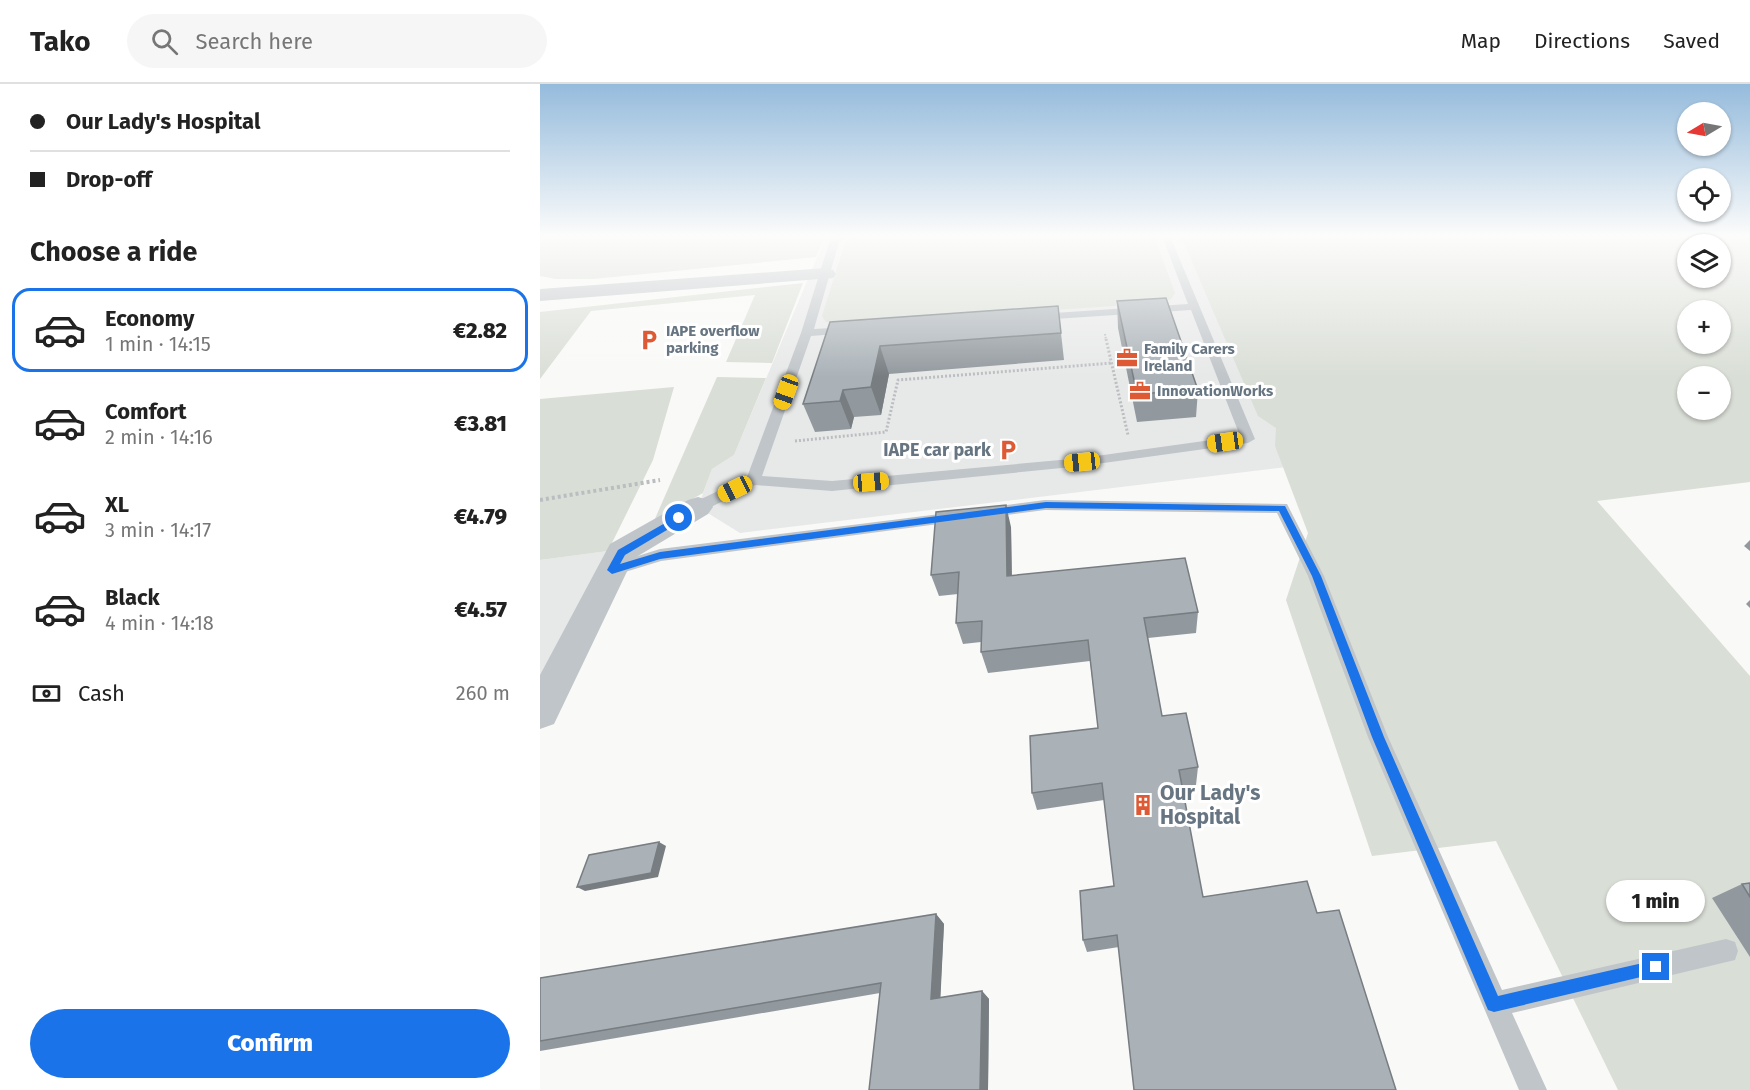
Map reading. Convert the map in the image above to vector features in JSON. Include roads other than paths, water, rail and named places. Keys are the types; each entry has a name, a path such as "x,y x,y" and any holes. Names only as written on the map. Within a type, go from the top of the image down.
{"street":[{"path":"540,295 704,283"},
{"path":"540,712 621,552 698,507"}],"lane":[{"path":"753,480 823,283"},
{"path":"698,507 753,480 832,486 1071,463 1248,439 1185,283"},
{"path":"1030,318 1194,307"},
{"path":"807,333 865,329"},
{"path":"612,570 660,555 1046,505 1282,508 1316,576 1378,737 1533,1090"},
{"path":"1494,1004 1726,951"}],"place":[{"name":"IAPE overflow parking","path":"649,340"},
{"name":"Family Carers Ireland","path":"1127,358"},
{"name":"InnovationWorks","path":"1140,391"},
{"name":"IAPE car park","path":"1008,450"},
{"name":"Our Lady's Hospital","path":"1143,805"}]}
